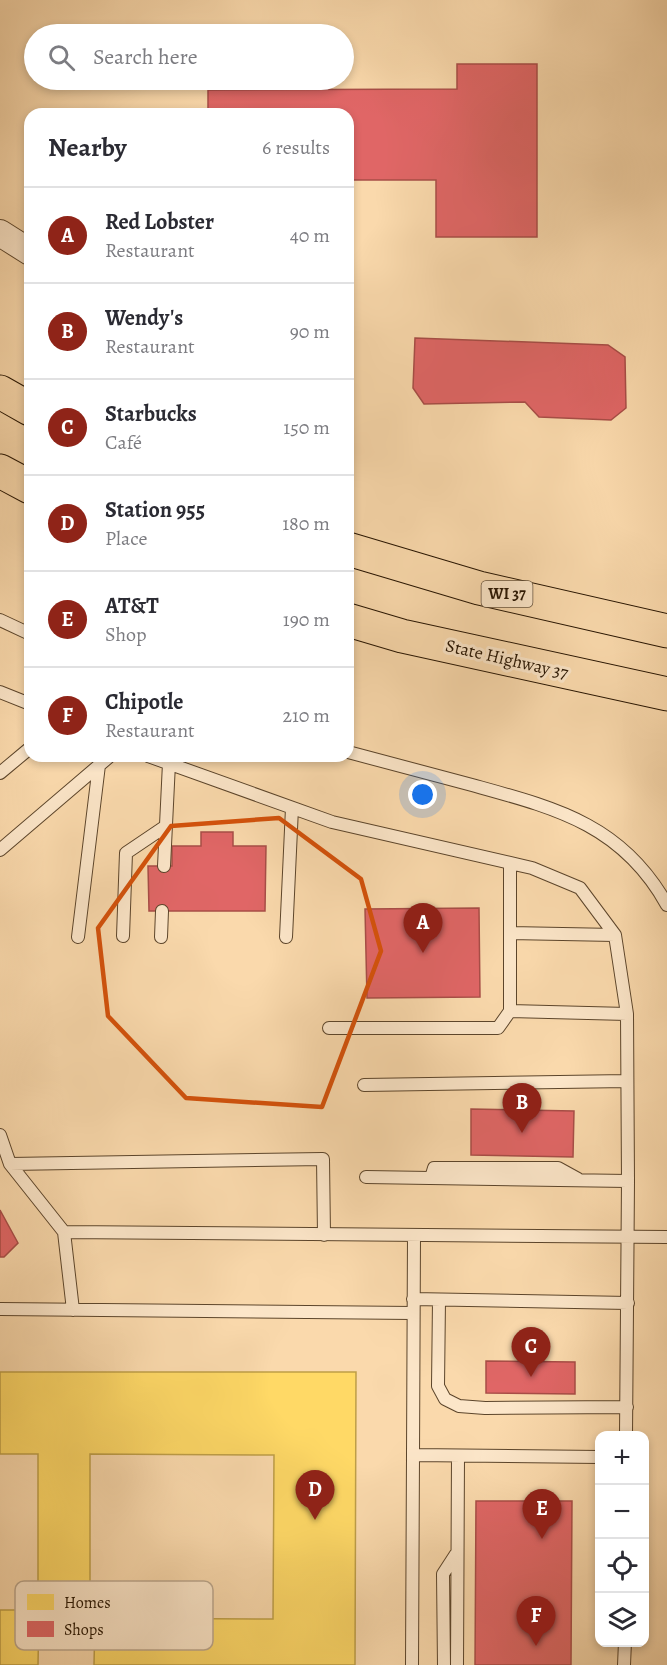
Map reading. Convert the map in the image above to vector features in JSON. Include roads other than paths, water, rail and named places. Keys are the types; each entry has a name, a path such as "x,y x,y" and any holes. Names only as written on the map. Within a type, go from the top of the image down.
{"main road":[{"path":"0,393 24,406"},
{"path":"0,471 24,484"},
{"name":"WI 37","path":"354,551 479,588 667,631"},
{"path":"521,597 667,612"},
{"name":"State Highway 37","path":"354,622 402,636 667,694"},
{"path":"468,650 497,671 534,683 667,712"}],"street":[{"path":"0,233 24,248"}],"lane":[{"path":"0,620 24,631"},
{"path":"0,692 24,702"},
{"path":"0,772 24,753"},
{"path":"354,754 528,800 590,825 615,842 638,863 657,886 667,905"},
{"path":"0,850 103,762"},
{"path":"166,762 332,822 532,867 580,888 615,935 627,1014 626,1431"},
{"path":"164,866 169,763"},
{"path":"78,937 99,765"},
{"path":"286,937 292,808"},
{"path":"123,936 126,853 166,826"},
{"path":"329,1028 498,1028 510,1011 510,863"},
{"path":"161,937 162,911"},
{"path":"510,933 615,935"},
{"path":"510,1011 627,1014"},
{"path":"364,1085 627,1082"},
{"path":"0,1135 10,1164 64,1232 73,1310"},
{"path":"10,1164 323,1159 324,1235"},
{"path":"366,1178 628,1181"},
{"path":"64,1232 667,1237"},
{"path":"412,1665 414,1235"},
{"path":"413,1299 628,1303"},
{"path":"439,1300 438,1386 446,1398 459,1406 485,1408 627,1407"},
{"path":"0,1309 413,1313"},
{"path":"413,1455 595,1457"},
{"path":"458,1456 456,1554 458,1665"},
{"path":"444,1665 443,1574 456,1554"},
{"path":"624,1665 625,1647"}],"place":[{"name":"Red Lobster","path":"423,953"},
{"name":"Wendy's","path":"522,1133"},
{"name":"Starbucks","path":"531,1377"},
{"name":"Station 955","path":"315,1520"},
{"name":"AT&T","path":"542,1539"},
{"name":"Chipotle","path":"536,1646"}]}
